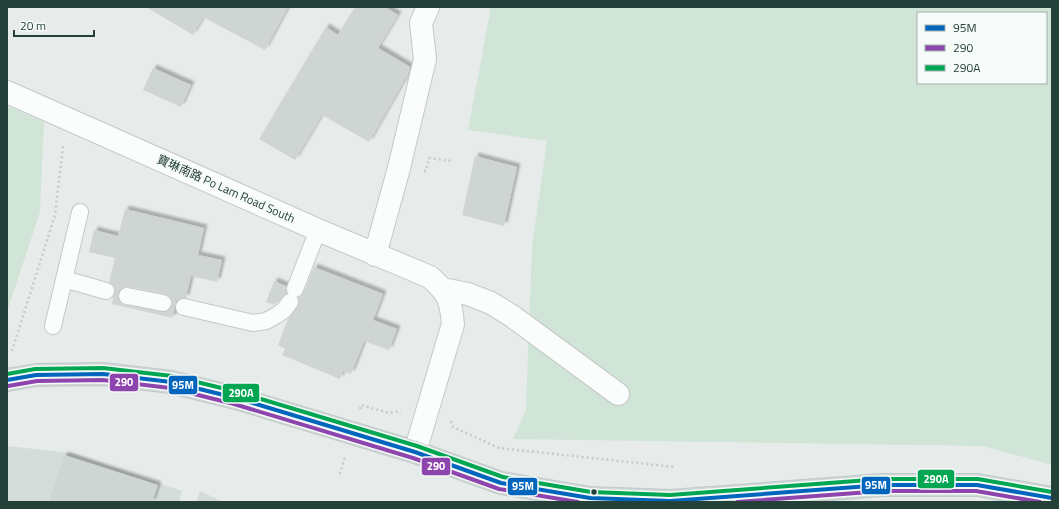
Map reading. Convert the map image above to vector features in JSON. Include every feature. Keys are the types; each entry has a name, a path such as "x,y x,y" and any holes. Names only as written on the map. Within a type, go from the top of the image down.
{"main road":[{"path":"7,380 36,375 103,374 171,382 236,398 414,452 501,483 590,498 670,501 883,485 977,485 1052,498"}],"street":[{"path":"375,255 399,168 424,58 423,12"},
{"name":"寶琳南路 Po Lam Road South","path":"7,92 430,278 444,289 468,294 491,303 512,316 618,394"},
{"name":"寶琳南路 Po Lam Road South","path":"414,452 453,324 452,306 444,289"}],"lane":[{"path":"53,326 80,212"},
{"path":"184,307 253,323 266,321 277,315 284,310 293,296 318,230"},
{"path":"64,279 106,291"},
{"path":"127,296 163,304"}],"path":[{"path":"12,351 55,215 66,118"},
{"path":"449,416 453,427 499,448 675,467"}],"shaded area":[{"path":"7,446 72,453 182,491 179,502 7,502"},
{"path":"200,491 224,502 196,502"}],"green space":[{"path":"491,7 1052,7 1052,465 983,446 513,439 526,410 532,246 547,141 468,130"},
{"path":"7,106 44,122 40,212 7,312"}],"building":[{"path":"146,7 288,7 265,50 203,17 193,35"},
{"path":"355,7 385,7 398,15 378,48 410,67 409,72 369,142 322,115 295,160 259,139 326,27 338,35"},
{"path":"153,68 191,85 181,107 143,90"},
{"path":"475,156 517,167 504,226 462,215"},
{"path":"125,209 204,228 198,255 222,260 217,282 191,276 186,298 181,298 177,301 173,318 112,304 115,289 109,282 115,258 89,252 94,230 118,236","holes":["124,287 165,294 172,300 172,305 166,312 125,305 118,299 118,295 120,290"]},
{"path":"314,267 383,294 373,320 397,329 389,350 364,341 351,374 343,371 340,379 282,355 285,349 278,345 288,319 298,307 298,298 304,292"},
{"path":"274,281 286,286 287,293 274,305 266,302"},
{"path":"64,455 158,485 152,502 49,502"}],"transit line":[{"name":"290A","path":"7,374 35,369 103,368 172,376 238,392 417,446 503,477 591,492 670,495 883,479 978,479 1052,492"},
{"name":"95M","path":"7,380 36,375 103,374 171,382 236,398 415,452 501,483 590,498 670,501 883,485 977,485 1052,498"},
{"name":"290","path":"8,386 37,381 103,380 170,388 234,404 413,458 499,489 578,502"},
{"name":"290","path":"737,502 883,491 976,491 1040,502"}]}
